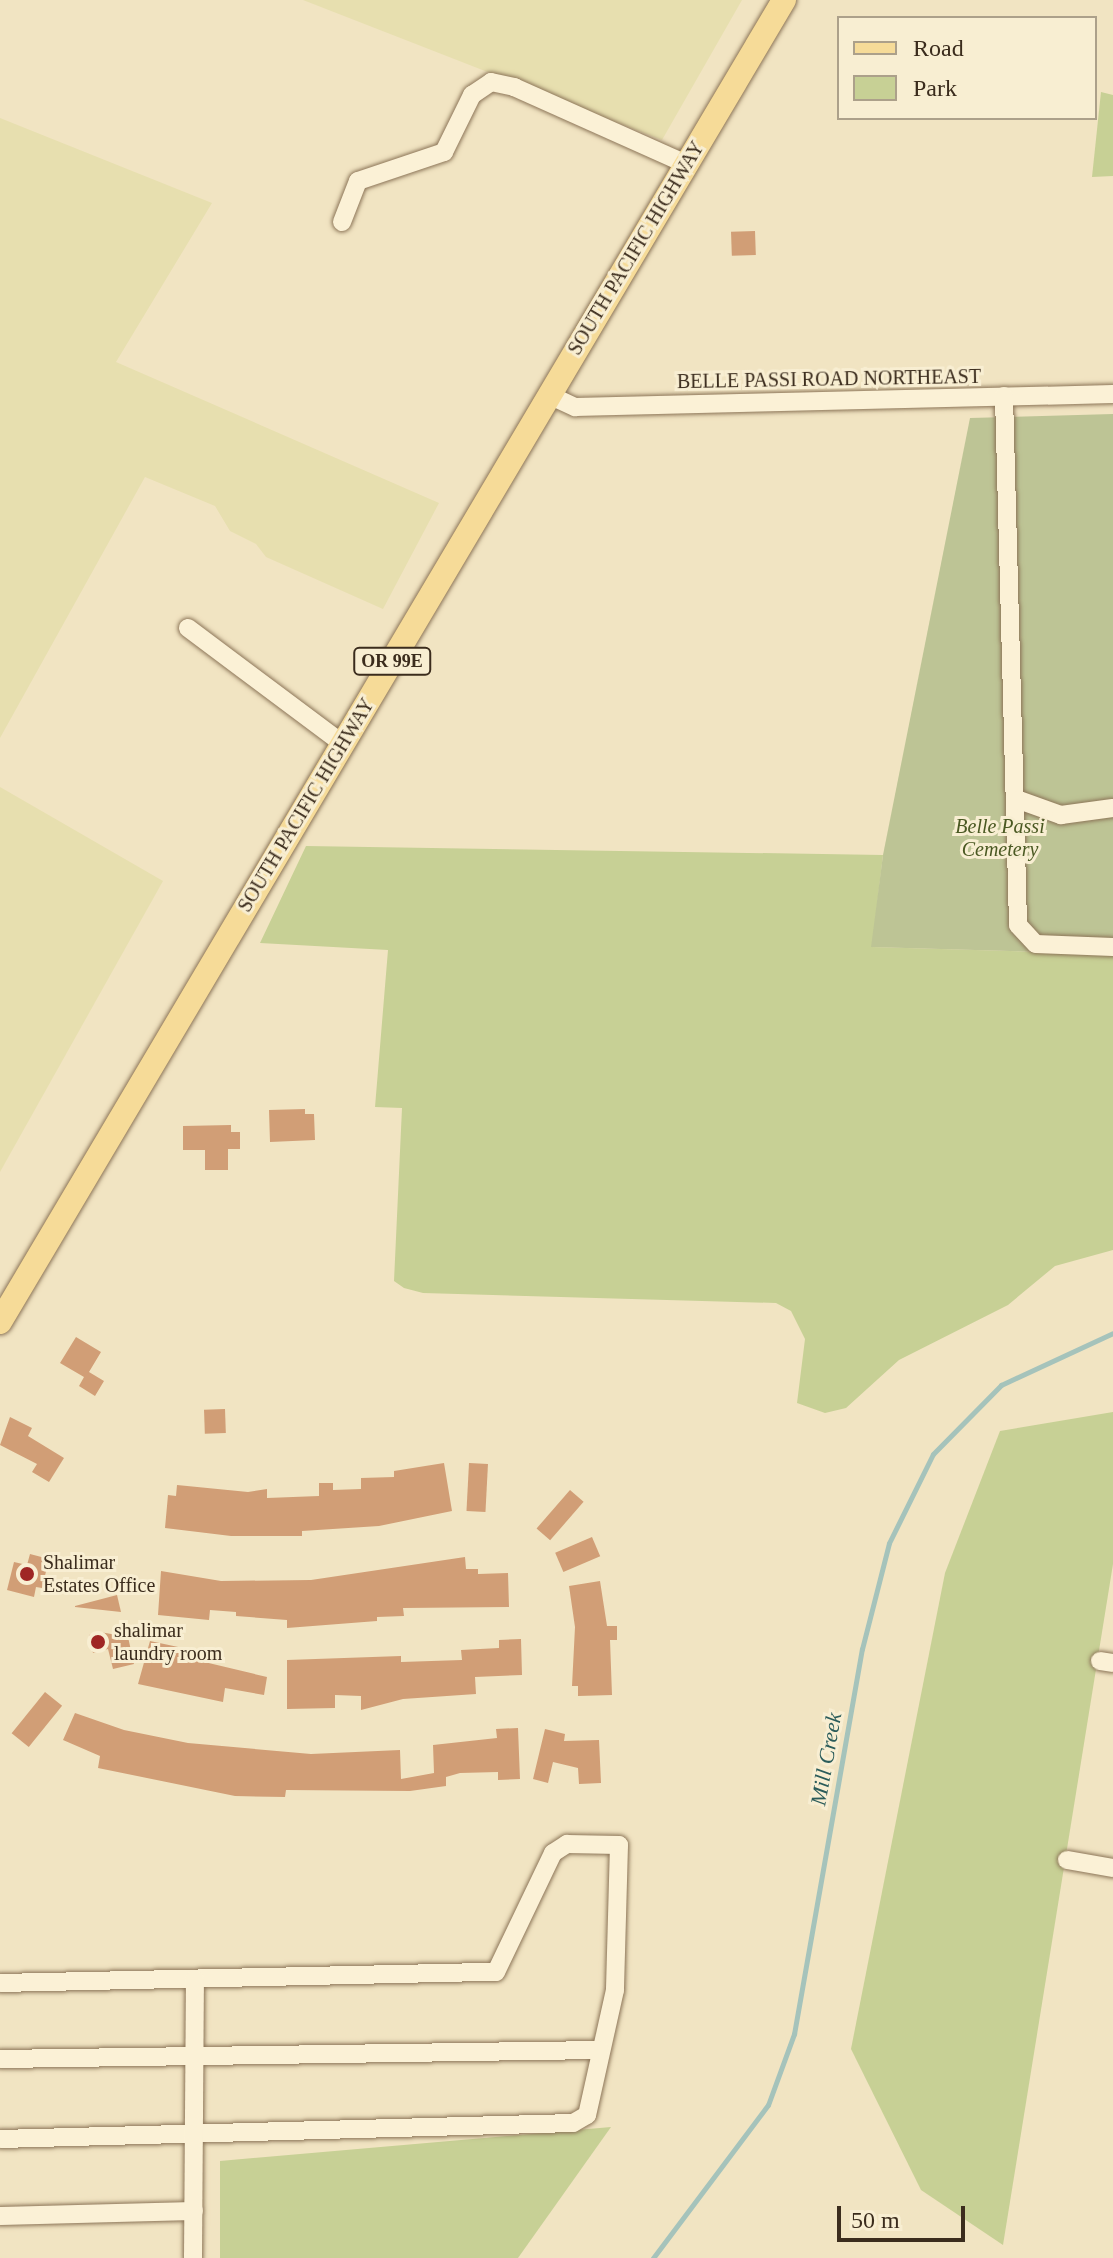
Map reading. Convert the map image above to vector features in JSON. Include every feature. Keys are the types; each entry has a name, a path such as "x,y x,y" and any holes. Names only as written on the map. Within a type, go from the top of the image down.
{"main road":[{"name":"SOUTH PACIFIC HIGHWAY","path":"0,1322 784,0"}],"street":[{"path":"342,222 358,181 444,152 472,95 491,82 514,87 686,164"},
{"name":"BELLE PASSI ROAD NORTHEAST","path":"549,395 575,407 1113,394"},
{"path":"1004,396 1019,800 1016,914 1024,936 1051,946 1113,947"},
{"path":"188,628 343,744"},
{"path":"1019,800 1061,815 1113,808"},
{"path":"0,1983 496,1972 553,1853 567,1844 619,1845 615,1990 587,2115 573,2123 0,2139"},
{"path":"1067,1860 1113,1868"},
{"path":"193,2258 195,1979"},
{"path":"0,2059 600,2050"},
{"path":"0,2216 194,2211"}],"shaded area":[{"path":"303,0 742,0 662,140"},
{"path":"0,118 212,203 116,362 439,503 383,609 266,557 256,544 230,531 215,506 145,477 0,738"},
{"path":"0,787 163,881 0,1172"}],"green space":[{"path":"1101,92 1113,95 1113,176 1092,177"},
{"name":"Belle Passi Cemetery","path":"1113,414 1113,954 871,947 883,855 970,418"},
{"path":"306,846 883,855 872,947 1113,954 1113,1250 1055,1266 1008,1305 899,1360 846,1408 825,1413 797,1403 805,1339 791,1311 776,1303 423,1293 404,1288 394,1281 402,1108 375,1107 388,950 260,943"},
{"path":"1113,1412 1113,1564 1003,2245 921,2190 851,2049 945,1573 1000,1431"},
{"path":"611,2127 518,2258 220,2258 220,2161"}],"building":[{"path":"755,231 756,255 732,256 731,232"},
{"path":"305,1109 305,1114 314,1114 315,1140 270,1142 269,1110"},
{"path":"231,1125 231,1132 240,1132 240,1149 228,1149 228,1170 205,1170 205,1150 183,1150 183,1126"},
{"path":"76,1337 101,1352 89,1372 104,1381 95,1396 79,1386 84,1377 60,1363"},
{"path":"225,1409 226,1433 205,1434 204,1410"},
{"path":"10,1417 32,1428 28,1436 64,1458 49,1482 32,1472 37,1464 0,1445"},
{"path":"444,1463 452,1511 379,1526 302,1531 302,1536 231,1536 165,1528 168,1495 176,1496 177,1485 248,1492 267,1489 267,1498 319,1496 319,1483 333,1483 333,1490 361,1489 361,1478 394,1477 394,1471"},
{"path":"469,1463 488,1464 485,1512 466,1511"},
{"path":"570,1490 584,1502 550,1540 537,1528"},
{"path":"592,1537 600,1556 563,1572 555,1553"},
{"path":"30,1554 49,1559 42,1588 36,1587 34,1597 7,1590 14,1562 27,1565"},
{"path":"465,1557 466,1569 478,1569 478,1574 508,1573 509,1607 403,1608 404,1616 377,1617 377,1621 287,1628 287,1620 236,1616 236,1612 210,1610 209,1620 158,1615 161,1571 221,1581 311,1580"},
{"path":"600,1581 607,1626 617,1626 617,1640 610,1640 612,1695 578,1696 578,1686 572,1686 575,1627 569,1586"},
{"path":"117,1595 121,1612 75,1607 75,1606"},
{"path":"100,1632 128,1637 134,1664 113,1669 108,1649 93,1653 89,1635"},
{"path":"521,1639 522,1675 475,1677 476,1694 403,1699 361,1710 361,1696 335,1695 335,1708 287,1709 287,1660 401,1656 401,1662 462,1660 461,1650 499,1648 499,1640"},
{"path":"150,1641 197,1651 196,1660 267,1677 264,1695 225,1688 223,1702 138,1684"},
{"path":"45,1692 62,1706 29,1747 12,1733"},
{"path":"75,1713 124,1730 188,1743 311,1754 400,1750 401,1779 434,1773 433,1745 497,1738 496,1729 518,1728 520,1779 498,1780 498,1772 460,1773 446,1777 446,1786 410,1791 286,1790 285,1797 235,1796 98,1768 100,1756 63,1740"},
{"path":"545,1729 565,1734 564,1741 599,1740 601,1783 579,1784 578,1768 553,1762 548,1783 533,1779"}],"waterway":[{"name":"Mill Creek","path":"653,2258 768,2105 794,2034 862,1649 889,1543 933,1454 1001,1385 1113,1333"}],"place":[{"name":"Shalimar Estates Office","path":"27,1574"},
{"name":"shalimar laundry room","path":"98,1642"}]}
